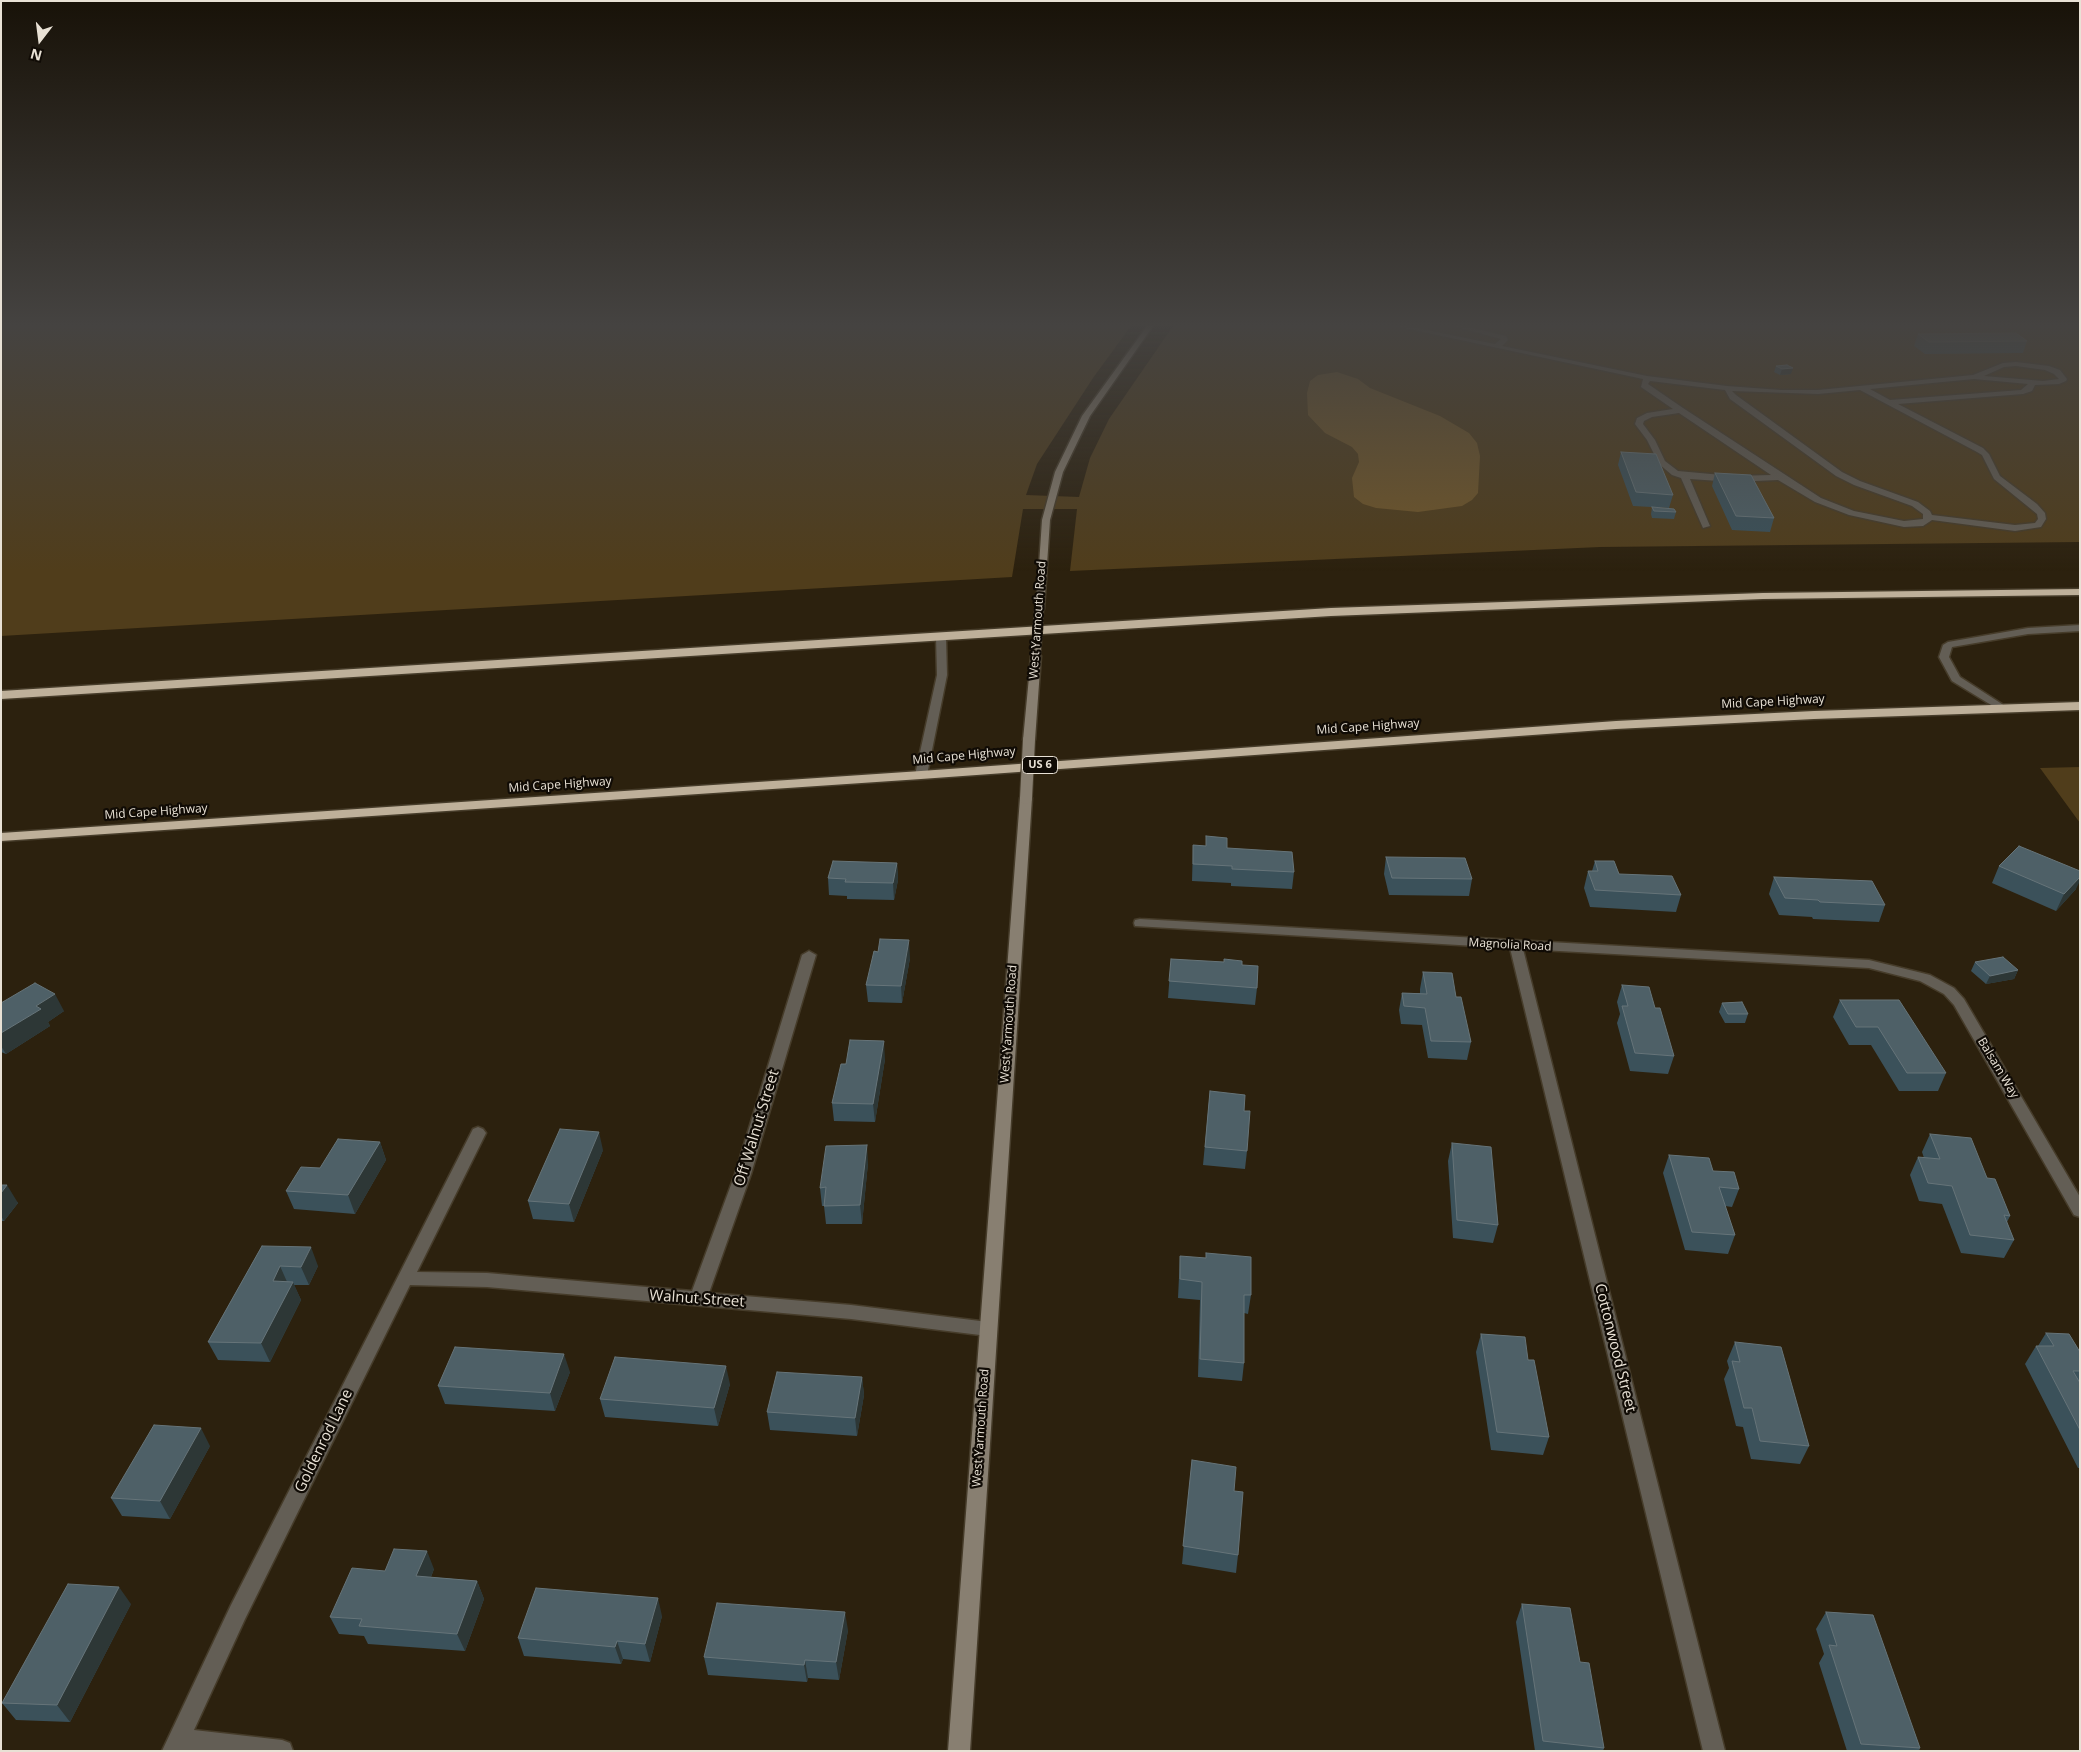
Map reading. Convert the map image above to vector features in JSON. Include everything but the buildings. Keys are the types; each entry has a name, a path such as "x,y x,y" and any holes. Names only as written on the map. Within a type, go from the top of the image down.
{"highway":[{"path":"1,695 941,638 1249,617 1530,604 1763,596 2080,592"},
{"name":"Mid Cape Highway","path":"1,837 1624,725 2080,706"}],"main road":[{"name":"West Yarmouth Road","path":"959,1751 1029,740 1048,511 1052,491 1067,452 1092,408"}],"street":[{"path":"1677,408 1780,477 1818,500 1868,518 1904,524 1923,523 1929,517"},
{"path":"1748,408 1839,474 1857,483 1915,504 1923,508 1929,517 2015,528 2038,525 2042,519 2041,512 1997,477 1983,452 1901,408"},
{"path":"1680,410 1650,415 1640,420 1639,424 1651,440 1662,462 1675,474 1732,479 1780,477"},
{"path":"1685,476 1706,526"},
{"path":"2001,708 1956,679 1944,657 1948,645 1974,638 2028,631 2080,628"},
{"path":"921,775 942,676 943,655 941,638"},
{"name":"Magnolia Road","path":"1140,923 1880,966"},
{"name":"Cottonwood Street","path":"1516,946 1714,1751"},
{"name":"Off Walnut Street","path":"698,1299 743,1174 809,955"},
{"name":"Balsam Way","path":"1880,966 1925,978 1949,991 1959,1002 2080,1211"},
{"name":"Goldenrod Lane","path":"176,1745 238,1612 478,1133"},
{"name":"Walnut Street","path":"406,1278 487,1280 851,1312 988,1329"},
{"path":"176,1745 282,1751"}],"shaded area":[{"path":"1,408 1074,408 1037,464 1026,495 1079,497 1090,458 1109,419 1117,408 2080,408 2080,542 1600,547 1070,571 1077,509 1023,509 1012,577 1,636"},
{"path":"1308,408 1419,408 1440,416 1469,433 1477,443 1480,456 1478,493 1472,500 1462,506 1418,512 1376,508 1363,504 1354,497 1352,478 1359,462 1358,454 1352,447 1325,433 1308,415"},
{"path":"2080,767 2080,823 2040,768"}]}
